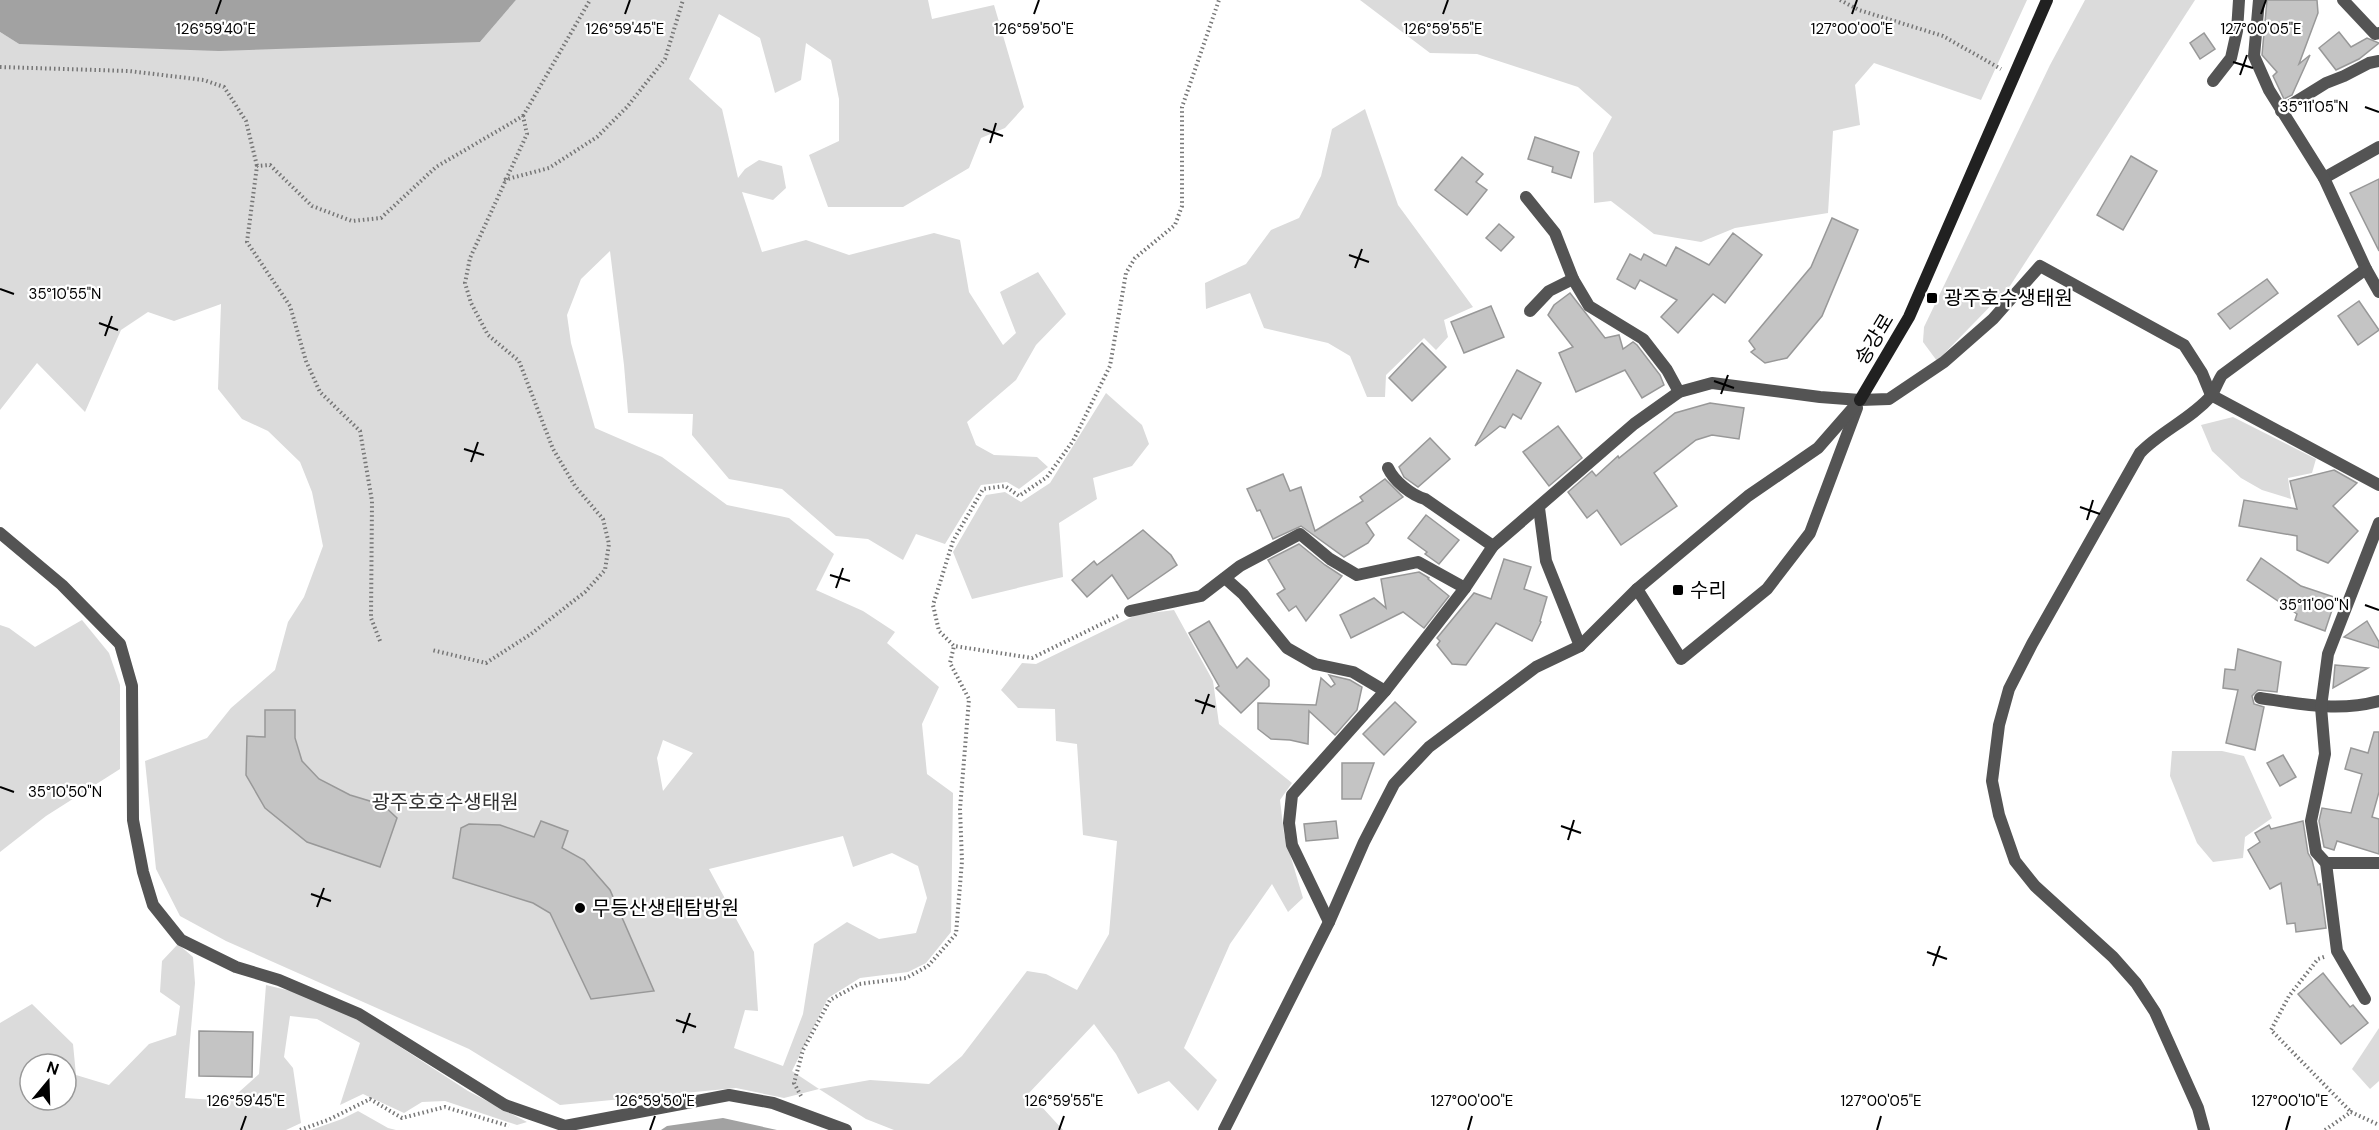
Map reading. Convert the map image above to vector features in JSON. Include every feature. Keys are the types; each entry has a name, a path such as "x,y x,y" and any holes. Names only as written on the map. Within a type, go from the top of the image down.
{"main road":[{"name":"송강로","path":"1860,400 1909,317 2047,0"}],"street":[{"path":"2213,81 2231,58 2237,31 2239,0"},
{"path":"2259,0 2254,56 2281,111 2324,178 2379,292"},
{"path":"2345,1 2375,34 2379,33"},
{"path":"2281,111 2326,83 2368,63 2379,61"},
{"path":"2324,178 2379,147"},
{"path":"1526,197 1555,233 1573,279 1589,306 1643,339 1667,370 1679,392"},
{"path":"1329,922 1292,845 1289,823 1292,795 1385,690 1465,588 1492,546 1539,508 1634,424 1679,392 1712,383 1860,400 1889,399 1944,362 1992,319 2040,266 2184,345 2202,374 2211,395 2379,485"},
{"path":"2204,1130 2198,1108 2155,1012 2136,983 2113,957 2035,886 2015,861 1999,815 1992,781 1999,725 2009,689 2140,453 2155,438 2176,425 2211,395 2222,375 2366,269"},
{"path":"1530,311 1550,291 1573,279"},
{"path":"1224,1130 1329,922 1364,842 1394,784 1429,747 1536,667 1580,646 1637,589 1748,496 1818,448 1860,400"},
{"name":"송강로","path":"1637,589 1681,659 1767,589 1810,533 1860,400"},
{"path":"1388,468 1415,496 1425,499 1492,546"},
{"path":"1539,508 1546,561 1580,646"},
{"path":"2365,999 2337,951 2326,863 2316,852 2311,821 2325,754 2321,707 2328,654 2379,523"},
{"path":"0,533 62,585 120,644 132,686 133,820 143,872 153,905 181,940 236,967 279,980 359,1014 505,1106 565,1126 729,1095 773,1103 846,1130"},
{"path":"1130,611 1201,596 1240,566 1300,534 1330,559 1358,575 1418,562 1465,588"},
{"path":"1225,578 1243,594 1287,648 1315,664 1353,672 1385,690"},
{"path":"2260,698 2321,707 2357,707 2379,701"},
{"path":"2326,863 2379,863"}],"path":[{"path":"257,166 270,165 312,206 352,221 381,218 436,167 523,116 590,0"},
{"path":"504,180 549,168 597,137 627,107 664,59 683,0"},
{"path":"1130,611 1032,658 954,646 939,631 933,604 952,541 983,489 1005,486 1019,496 1047,477 1067,450 1110,366 1126,273 1135,258 1175,225 1182,206 1182,107 1219,0"},
{"path":"1840,0 1859,9 1943,36 2013,75"},
{"path":"0,67 129,71 204,80 224,87 246,121 257,166 247,242 290,306 306,361 320,392 360,431 372,501 371,618 380,641"},
{"path":"432,651 486,663 531,634 585,592 605,570 609,544 603,519 575,486 553,449 519,362 488,335 471,303 465,283 470,258 527,134 523,116"},
{"path":"811,1116 794,1083 803,1050 830,1000 859,984 906,978 928,966 956,934 962,861 960,809 969,699 950,663 954,646"},
{"path":"2337,951 2318,960 2289,996 2271,1030 2351,1112 2379,1125"},
{"path":"300,1130 328,1120 370,1099 402,1118 445,1107 513,1127"},
{"path":"2325,1130 2351,1112"}],"green space":[{"name":"광주호호수생태원","path":"516,0 928,0 932,19 994,5 1024,107 1005,128 981,138 969,168 903,207 828,207 809,155 839,141 839,99 831,60 806,43 801,80 775,93 760,38 719,14 689,79 722,109 738,178 745,169 759,160 782,166 786,188 773,200 742,192 762,252 806,240 849,255 934,233 960,240 969,292 1003,345 1016,333 1000,292 1038,272 1066,314 1036,345 1016,380 967,422 976,445 994,455 1037,457 1048,467 1019,489 1007,482 981,485 945,544 916,534 903,560 868,539 836,536 782,489 729,479 692,435 693,414 628,413 610,251 581,279 567,315 571,343 595,428 662,457 727,505 789,518 834,554 816,590 863,611 895,632 887,643 939,687 922,724 927,774 953,793 951,932 926,963 908,972 860,978 828,998 792,1071 819,1089 784,1098 736,1088 560,1105 469,1049 226,941 180,916 156,869 145,761 207,738 231,708 275,670 288,622 304,597 323,546 312,492 300,462 268,431 242,419 218,389 221,304 174,321 148,312 121,330 85,412 37,363 0,410 0,32 19,44 480,42","holes":["663,740 693,753 663,791 657,758","843,836 853,867 892,853 918,866 927,898 916,933 879,939 847,922 814,944 803,1014 783,1066 734,1048 745,1010 758,1011 754,952 709,869"]},
{"path":"1360,0 2027,0 1981,100 1874,63 1855,85 1860,125 1833,131 1828,213 1735,228 1701,242 1654,234 1611,201 1594,203 1593,153 1612,117 1578,87 1477,54 1430,53"},
{"path":"2085,0 2195,0 2010,286 1937,361 1923,342 1924,327 2050,65"},
{"path":"1365,109 1398,205 1473,307 1444,320 1448,337 1436,350 1424,338 1386,375 1385,397 1367,397 1350,356 1328,343 1264,328 1250,293 1206,309 1205,283 1246,264 1271,230 1299,218 1321,176 1332,129"},
{"path":"1106,393 1142,425 1149,444 1132,466 1093,478 1097,499 1059,523 1063,577 972,599 953,552 986,495 1005,492 1021,502 1050,483"},
{"path":"2233,417 2316,459 2312,473 2288,478 2291,499 2262,490 2241,478 2212,451 2201,425"},
{"path":"1174,610 1213,681 1219,724 1292,783 1280,800 1284,834 1303,898 1288,912 1272,884 1230,944 1184,1048 1217,1080 1198,1111 1169,1081 1138,1094 1116,1054 1094,1024 1029,1093 1063,1130 894,1130 866,1119 819,1089 870,1080 929,1084 962,1056 1027,971 1046,974 1077,990 1109,934 1117,841 1083,835 1077,744 1056,741 1055,709 1018,708 1001,690 1022,663 1036,664 1136,615"},
{"path":"82,620 109,653 120,685 120,769 46,816 0,852 0,625 9,628 35,647"},
{"path":"2172,751 2222,751 2244,756 2272,818 2245,837 2243,858 2213,862 2197,843 2170,776"},
{"path":"178,944 193,957 195,983 185,1098 229,1101 259,1074 266,985 299,993 354,1017 468,1091 527,1122 517,1125 445,1101 422,1102 404,1113 363,1094 340,1105 360,1043 317,1019 290,1016 284,1057 293,1068 301,1123 286,1130 0,1130 0,1023 32,1004 73,1044 74,1052 18,1052 18,1112 78,1112 78,1076 109,1085 149,1044 176,1035 180,1006 160,992 162,961"},
{"path":"2379,1028 2379,1081 2370,1089 2352,1069"},
{"path":"358,1111 396,1130 311,1130 342,1119"}],"shaded area":[{"path":"0,0 516,0 480,42 219,51 19,44 0,32"},
{"path":"723,1118 777,1130 661,1130 667,1126"}],"building":[{"path":"2267,0 2317,0 2318,13 2299,64 2310,55 2292,95 2284,99 2273,76 2277,72 2262,55"},
{"path":"2339,32 2351,47 2367,38 2379,43 2359,59 2336,70 2319,48"},
{"path":"2204,33 2215,49 2200,59 2190,43"},
{"path":"1535,137 1579,152 1571,178 1552,172 1553,167 1528,159"},
{"path":"2131,156 2157,171 2123,230 2097,215"},
{"path":"1462,157 1483,174 1476,182 1487,190 1467,215 1435,190"},
{"path":"2379,179 2379,251 2350,193"},
{"path":"1832,218 1858,230 1822,316 1787,358 1765,363 1751,352 1755,349 1749,341 1811,267"},
{"path":"1499,224 1514,237 1501,251 1486,238"},
{"path":"1733,233 1762,255 1725,303 1713,294 1678,333 1661,317 1677,300 1640,280 1635,289 1617,279 1630,254 1641,260 1644,254 1666,266 1676,247 1709,265"},
{"path":"2267,279 2278,293 2230,329 2218,314"},
{"path":"1570,293 1605,338 1619,335 1623,349 1633,342 1637,345 1660,375 1664,385 1642,398 1625,370 1576,392 1559,353 1573,347 1548,315 1554,305"},
{"path":"2359,301 2379,330 2358,345 2338,316"},
{"path":"1491,306 1504,337 1464,353 1451,322"},
{"path":"1422,343 1446,367 1412,401 1389,378"},
{"path":"1517,370 1541,383 1521,419 1513,414 1505,428 1500,426 1475,446"},
{"path":"1710,403 1744,408 1739,439 1712,435 1696,440 1654,473 1677,506 1621,545 1597,510 1587,518 1568,492 1592,471 1596,476 1618,456 1619,458 1675,413"},
{"path":"1558,426 1582,458 1549,486 1523,452"},
{"path":"1430,438 1450,459 1418,487 1404,477 1399,467"},
{"path":"2334,470 2357,483 2333,506 2358,531 2328,563 2297,550 2297,536 2239,526 2244,500 2297,509 2290,481"},
{"path":"1283,474 1290,491 1301,487 1315,531 1363,501 1360,497 1385,479 1403,497 1366,523 1374,535 1368,543 1344,557 1301,526 1273,539 1260,510 1257,511 1247,489"},
{"path":"1426,515 1459,540 1439,564 1408,538"},
{"path":"1143,530 1171,555 1177,565 1128,599 1112,575 1087,597 1072,580 1094,561 1097,565"},
{"path":"1299,544 1342,576 1306,621 1296,606 1289,611 1277,594 1285,589 1268,560"},
{"path":"2261,558 2301,586 2334,597 2325,631 2295,620 2297,614 2247,580"},
{"path":"1504,559 1531,567 1524,589 1547,597 1541,622 1532,641 1496,623 1466,665 1452,664 1437,645 1440,641 1437,638 1474,593 1491,599"},
{"path":"1419,572 1449,596 1424,628 1403,612 1351,638 1340,615 1374,598 1386,608 1381,579"},
{"path":"1209,621 1237,668 1247,658 1269,680 1269,686 1241,713 1216,688 1219,686 1189,633"},
{"path":"2367,621 2379,642 2379,648 2344,637"},
{"path":"2238,649 2281,662 2277,692 2258,690 2252,696 2254,704 2264,707 2255,750 2226,743 2238,690 2223,688 2225,669 2235,670"},
{"path":"2335,665 2368,668 2333,688"},
{"path":"1329,675 1350,680 1362,687 1357,710 1335,735 1309,711 1308,744 1271,739 1258,729 1258,703 1316,705 1321,678 1331,687 1335,684"},
{"path":"1395,702 1416,722 1384,755 1363,734"},
{"path":"265,710 295,710 295,738 302,761 319,779 350,795 383,805 397,818 380,867 307,842 265,808 246,775 247,736 265,737"},
{"path":"2374,732 2379,732 2379,792 2372,817 2379,819 2379,854 2337,841 2334,850 2324,847 2319,821 2322,808 2351,813 2362,774 2345,769 2351,748 2368,753"},
{"path":"2283,755 2296,777 2280,786 2267,763"},
{"path":"1342,763 1374,763 1361,799 1342,799"},
{"name":"무등산생태탐방원","path":"541,821 568,831 562,848 584,860 610,890 654,991 591,999 550,913 533,903 453,878 461,828 469,824 500,825 534,837"},
{"path":"1336,821 1338,838 1306,841 1304,824"},
{"path":"2303,821 2308,853 2318,885 2320,884 2326,928 2296,932 2295,923 2287,924 2281,883 2270,889 2248,850 2260,842 2255,833 2269,825 2271,829"},
{"path":"2323,973 2350,1007 2353,1005 2368,1023 2341,1044 2298,994"},
{"path":"199,1031 253,1032 252,1077 199,1076"}],"place":[{"name":"광주호수생태원","path":"1932,298"},
{"name":"수리","path":"1678,590"},
{"name":"무등산생태탐방원","path":"580,908"}]}
